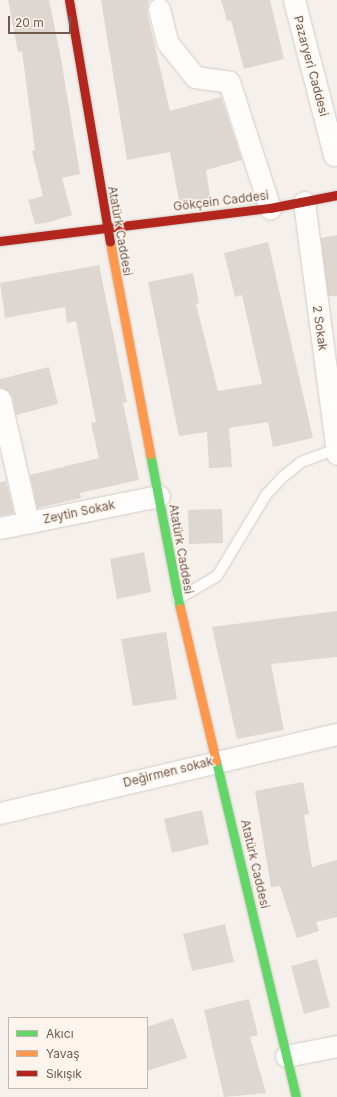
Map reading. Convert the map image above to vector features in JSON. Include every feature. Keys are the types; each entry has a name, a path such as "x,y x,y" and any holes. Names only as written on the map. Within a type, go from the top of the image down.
{"street":[{"name":"Atatürk Caddesi","path":"69,0 107,227 178,599 218,760 296,1097"},
{"name":"Pazaryeri Caddesi","path":"294,0 334,155"},
{"path":"159,9 167,42 195,77 229,82 270,208"},
{"name":"Gökçein Caddesi","path":"0,241 270,208 337,195"},
{"name":"2 Sokak","path":"304,202 337,450"},
{"path":"0,399 28,522"},
{"name":"Zeytin Sokak","path":"0,528 159,496"},
{"name":"Değirmen sokak","path":"0,813 218,760 337,734"},
{"path":"286,1056 337,1046"}],"lane":[{"path":"178,599 217,576 266,495 284,476 301,462 337,450"}],"building":[{"path":"8,0 49,0 61,59 80,174 62,178 72,215 46,223 35,224 28,200 43,196 32,151 35,150 22,51 18,52"},
{"path":"101,0 149,0 147,12 170,111 221,97 242,160 206,170 211,203 180,206 170,152 127,160"},
{"path":"221,0 270,0 284,59 244,69 231,20 227,21"},
{"path":"337,235 337,296 328,296 321,238"},
{"path":"268,242 313,438 273,447 268,422 229,428 232,467 209,468 207,432 179,436 148,282 193,273 199,303 196,304 218,391 262,384 242,295 235,297 224,253"},
{"path":"99,265 127,402 123,403 139,480 80,493 81,498 37,508 30,475 99,458 91,423 96,422 76,321 67,323 65,307 5,318 0,283"},
{"path":"49,367 58,404 16,415 12,396 0,387 0,379"},
{"path":"6,481 14,513 0,516 0,482"},
{"path":"222,509 223,543 189,544 188,510"},
{"path":"144,552 151,592 117,599 110,559"},
{"path":"337,611 337,657 271,664 284,730 237,739 212,627"},
{"path":"166,632 177,699 133,706 121,639"},
{"path":"303,782 309,814 304,815 312,867 337,860 337,917 316,922 319,931 297,938 280,886 271,887 255,791"},
{"path":"202,810 209,844 172,853 164,819"},
{"path":"225,924 234,962 192,971 183,934"},
{"path":"317,959 330,1007 304,1014 291,966"},
{"path":"249,999 258,1035 250,1037 266,1093 224,1097 204,1010"},
{"path":"173,1018 187,1058 148,1071 148,1027"}],"traffic: fast":[{"path":"150,454 180,608"},
{"path":"216,761 296,1097"}],"traffic: slow":[{"path":"110,242 150,454"},
{"path":"180,608 216,761"}],"traffic: jam":[{"path":"69,0 110,242"},
{"path":"0,241 270,208 337,195"}]}
